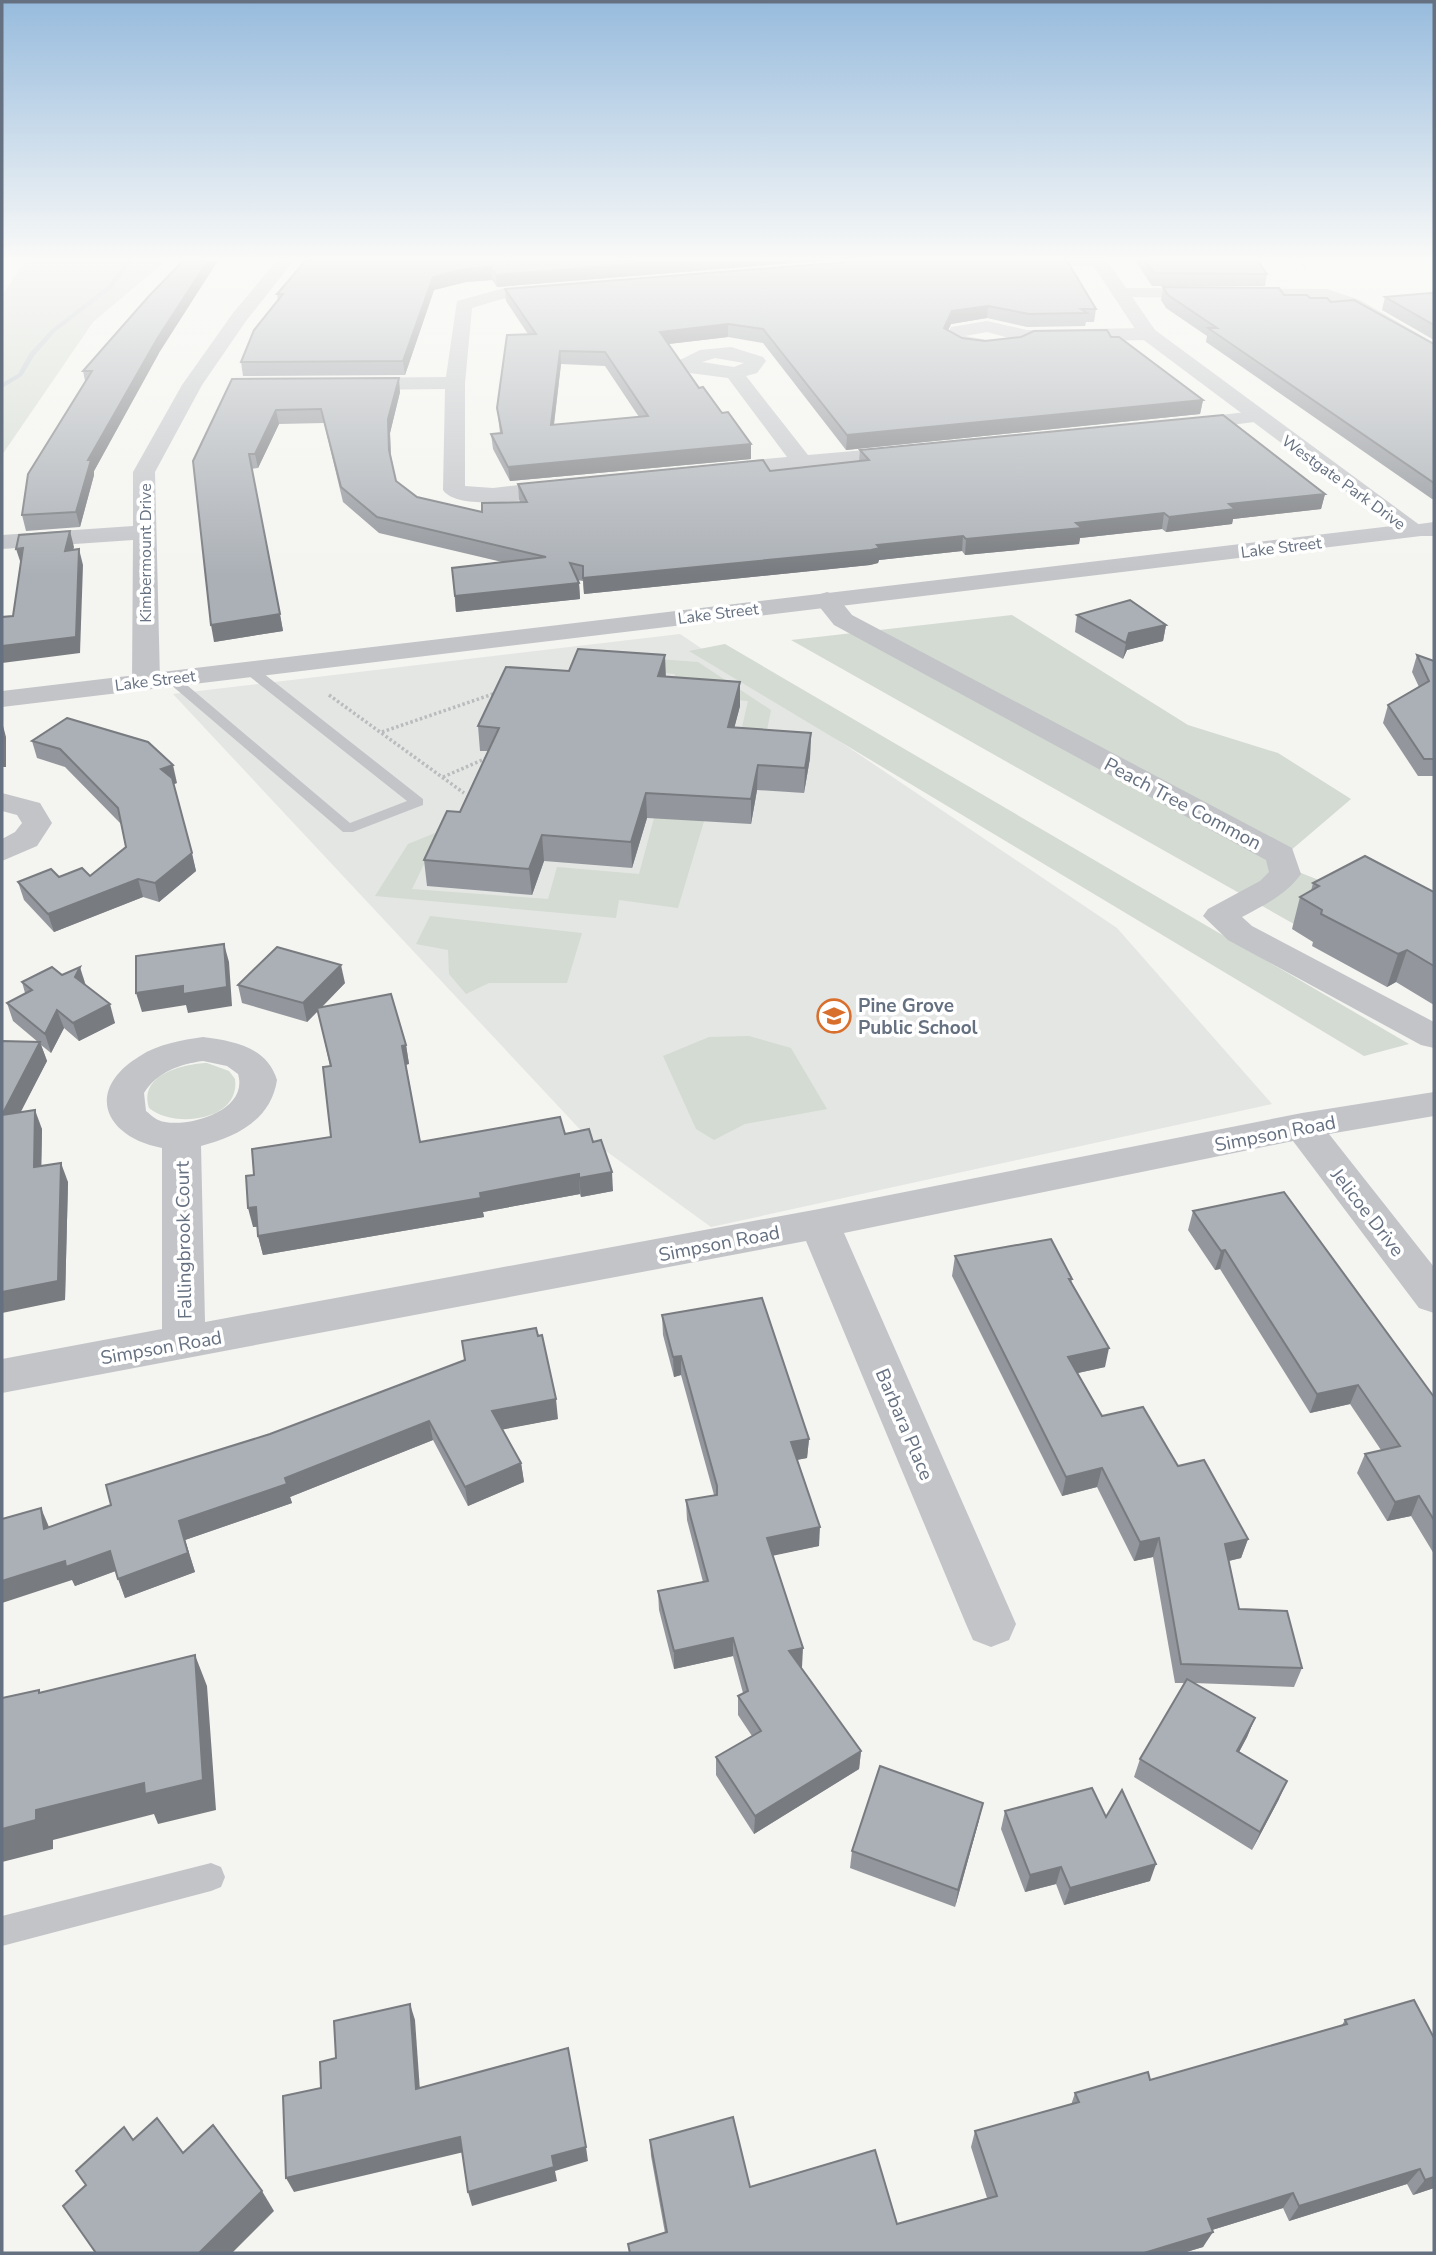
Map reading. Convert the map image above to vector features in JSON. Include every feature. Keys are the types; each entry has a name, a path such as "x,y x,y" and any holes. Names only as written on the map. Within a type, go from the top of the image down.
{"street":[{"name":"Kimbermount Drive","path":"158,680 143,531 144,472 207,364"},
{"path":"457,364 454,490 462,495 494,494 588,484"},
{"name":"Westgate Park Drive","path":"1187,364 1255,417 1424,530"},
{"path":"734,373 802,462"},
{"path":"333,384 455,383"},
{"path":"192,386 214,385"},
{"path":"1152,429 1255,417"},
{"path":"695,473 938,449"},
{"name":"Lake Street","path":"2,699 1424,530"},
{"path":"2,542 143,531"},
{"name":"Peach Tree Common","path":"827,600 843,620 1280,855 1285,874 1270,888 1220,916 1240,933 1434,1037"},
{"path":"2,802 29,809 37,823 26,839 2,852"},
{"name":"Simpson Road","path":"2,1376 819,1224 1302,1126 1434,1104"},
{"name":"Jelicoe Drive","path":"1302,1126 1434,1297"},
{"name":"Fallingbrook Court","path":"181,1136 184,1344"},
{"name":"Barbara Place","path":"819,1224 991,1624"}],"lane":[{"path":"158,680 348,829 418,802 249,669"},
{"path":"2,1931 211,1877"}],"path":[{"path":"284,664 464,793"},
{"path":"382,732 506,690"},
{"path":"443,777 490,757"}],"shaded area":[{"path":"2,364 64,364 2,455"},
{"path":"1012,615 1188,725 1278,753 1351,799 1276,863 1434,926 1434,1003 791,640"},
{"name":"Pine Grove Public School","path":"680,634 1117,928 1272,1104 711,1227 588,1138 173,694"},
{"path":"725,644 1409,1044 1364,1056 689,651"},
{"path":"630,657 698,662 771,710 758,776 731,775 748,701 670,694 675,674 625,670"},
{"path":"665,777 717,778 678,908 619,900 616,918 375,896 408,844 440,831 412,889 548,899 557,867 639,874"},
{"path":"430,916 582,933 567,983 489,983 466,994 449,974 448,950 416,944"},
{"path":"749,1036 791,1048 827,1109 745,1124 714,1140 696,1129 663,1056 709,1037"},
{"path":"207,1063 229,1071 235,1079 234,1093 227,1104 217,1112 188,1119 160,1115 149,1108 147,1097 156,1080 175,1069"}],"building":[{"path":"89,364 143,364 88,460 91,460 76,512 22,515 28,474 92,371 83,371"},
{"path":"503,364 558,364 551,425 648,416 613,364 682,364 699,388 703,387 722,413 728,412 751,444 508,467 491,434 502,433 497,408"},
{"path":"791,364 1155,364 1203,400 847,435"},
{"path":"1261,364 1434,364 1434,483"},
{"path":"399,378 388,419 389,450 396,481 417,497 482,512 482,503 527,502 518,484 763,460 770,471 869,460 860,450 1223,415 1325,494 1229,504 1235,509 1169,517 1164,513 1076,523 1082,528 966,539 963,536 877,545 880,548 871,550 583,578 583,566 570,563 579,583 455,596 452,568 546,557 377,517 341,487 321,409 276,410 255,454 249,454 280,614 211,625 193,461 232,379"},
{"path":"70,531 65,551 79,549 76,637 2,646 2,617 13,616 23,548 16,549 19,535"},
{"path":"1130,600 1166,625 1129,633 1126,643 1077,615"},
{"path":"578,649 665,655 658,676 740,682 728,727 811,733 805,768 758,765 751,799 646,793 631,842 542,835 529,869 424,860 447,811 460,812 499,728 478,726 506,667 569,671"},
{"path":"1417,655 1434,661 1434,759 1424,759 1388,705 1429,681"},
{"path":"67,718 148,742 173,765 161,769 172,778 192,853 155,883 138,879 48,914 18,882 51,869 59,877 82,868 90,876 126,847 118,808 60,749 32,741"},
{"path":"1365,856 1434,892 1434,966 1407,950 1398,954 1321,914 1322,910 1300,897 1319,886 1313,883"},
{"path":"224,944 227,987 183,994 183,986 136,993 136,956"},
{"path":"277,947 341,965 303,1003 238,985"},
{"path":"52,967 62,975 80,967 75,977 110,1004 73,1023 57,1010 45,1034 7,1003 32,990 22,982"},
{"path":"391,994 406,1045 402,1046 420,1142 560,1117 565,1134 589,1129 593,1142 601,1140 612,1172 579,1178 579,1174 480,1193 481,1198 258,1236 256,1207 248,1208 246,1176 254,1175 252,1149 331,1137 323,1067 331,1066 317,1008"},
{"path":"2,1041 40,1042 2,1115"},
{"path":"35,1110 34,1167 61,1163 58,1281 2,1292 2,1115"},
{"path":"1284,1192 1434,1397 1434,1520 1419,1496 1395,1502 1365,1454 1400,1446 1358,1385 1317,1394 1225,1250 1221,1251 1193,1211"},
{"path":"1051,1239 1072,1279 1069,1279 1109,1348 1068,1357 1102,1416 1143,1407 1178,1466 1204,1460 1248,1539 1225,1544 1239,1609 1287,1611 1302,1668 1181,1664 1159,1538 1140,1542 1102,1468 1066,1477 955,1256"},
{"path":"762,1298 809,1439 791,1442 820,1527 767,1538 803,1648 789,1651 861,1751 755,1816 716,1757 761,1731 738,1696 748,1691 733,1638 674,1651 658,1591 708,1581 686,1500 717,1495 717,1486 681,1356 673,1357 662,1315"},
{"path":"536,1328 538,1336 542,1335 556,1399 492,1411 521,1463 465,1487 429,1421 285,1478 287,1484 179,1521 188,1553 118,1579 110,1551 66,1567 65,1561 2,1581 2,1519 41,1508 44,1529 111,1505 106,1485 270,1434 465,1360 462,1341"},
{"path":"195,1655 203,1780 145,1794 144,1783 36,1810 36,1820 2,1829 2,1698 39,1690 39,1693"},
{"path":"1187,1679 1255,1718 1237,1751 1287,1781 1260,1832 1140,1759"},
{"path":"880,1766 983,1803 958,1890 852,1851"},
{"path":"1092,1788 1106,1817 1122,1790 1156,1864 1070,1888 1061,1867 1030,1875 1005,1811"},
{"path":"1414,2000 1434,2038 1434,2177 1425,2180 1420,2169 1299,2206 1293,2193 1208,2219 1213,2232 1144,2253 630,2253 628,2244 667,2232 650,2140 733,2117 750,2187 875,2150 897,2224 997,2196 975,2131 1079,2102 1075,2093 1148,2072 1150,2080 1347,2024 1345,2020"},
{"path":"410,2004 416,2089 568,2048 586,2147 552,2156 554,2167 468,2192 460,2137 286,2178 283,2096 321,2088 320,2062 336,2058 334,2021"},
{"path":"157,2118 183,2153 213,2125 262,2191 199,2253 96,2253 63,2206 86,2185 76,2171 124,2127 133,2140"}],"waterway":[{"path":"2,386 20,375 26,364"}],"place":[{"name":"Pine Grove Public School","path":"834,1016"}]}
